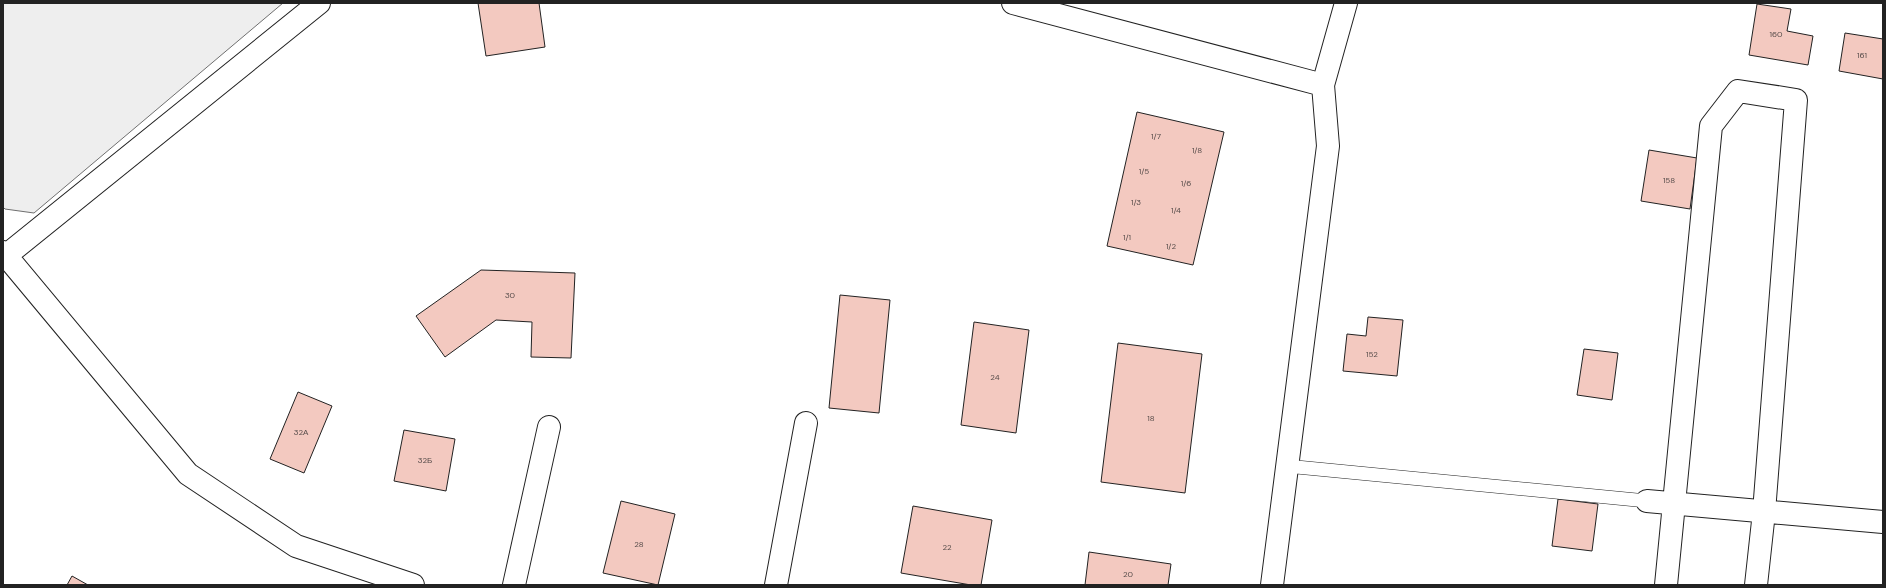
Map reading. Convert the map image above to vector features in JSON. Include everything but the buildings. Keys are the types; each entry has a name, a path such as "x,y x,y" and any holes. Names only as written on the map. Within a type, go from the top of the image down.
{"street":[{"path":"320,3 4,255 188,474 296,546 413,585"},
{"path":"1013,3 1323,84"},
{"path":"1272,585 1328,146 1323,84 1346,3"},
{"path":"1666,585 1711,126 1738,91 1796,100 1764,512 1756,585"},
{"path":"776,585 806,423"},
{"path":"514,585 549,427"},
{"path":"1647,501 1883,522"}],"lane":[{"path":"1286,466 1647,501"}],"shaded area":[{"path":"3,3 283,3 34,213 5,209 3,207"}]}
